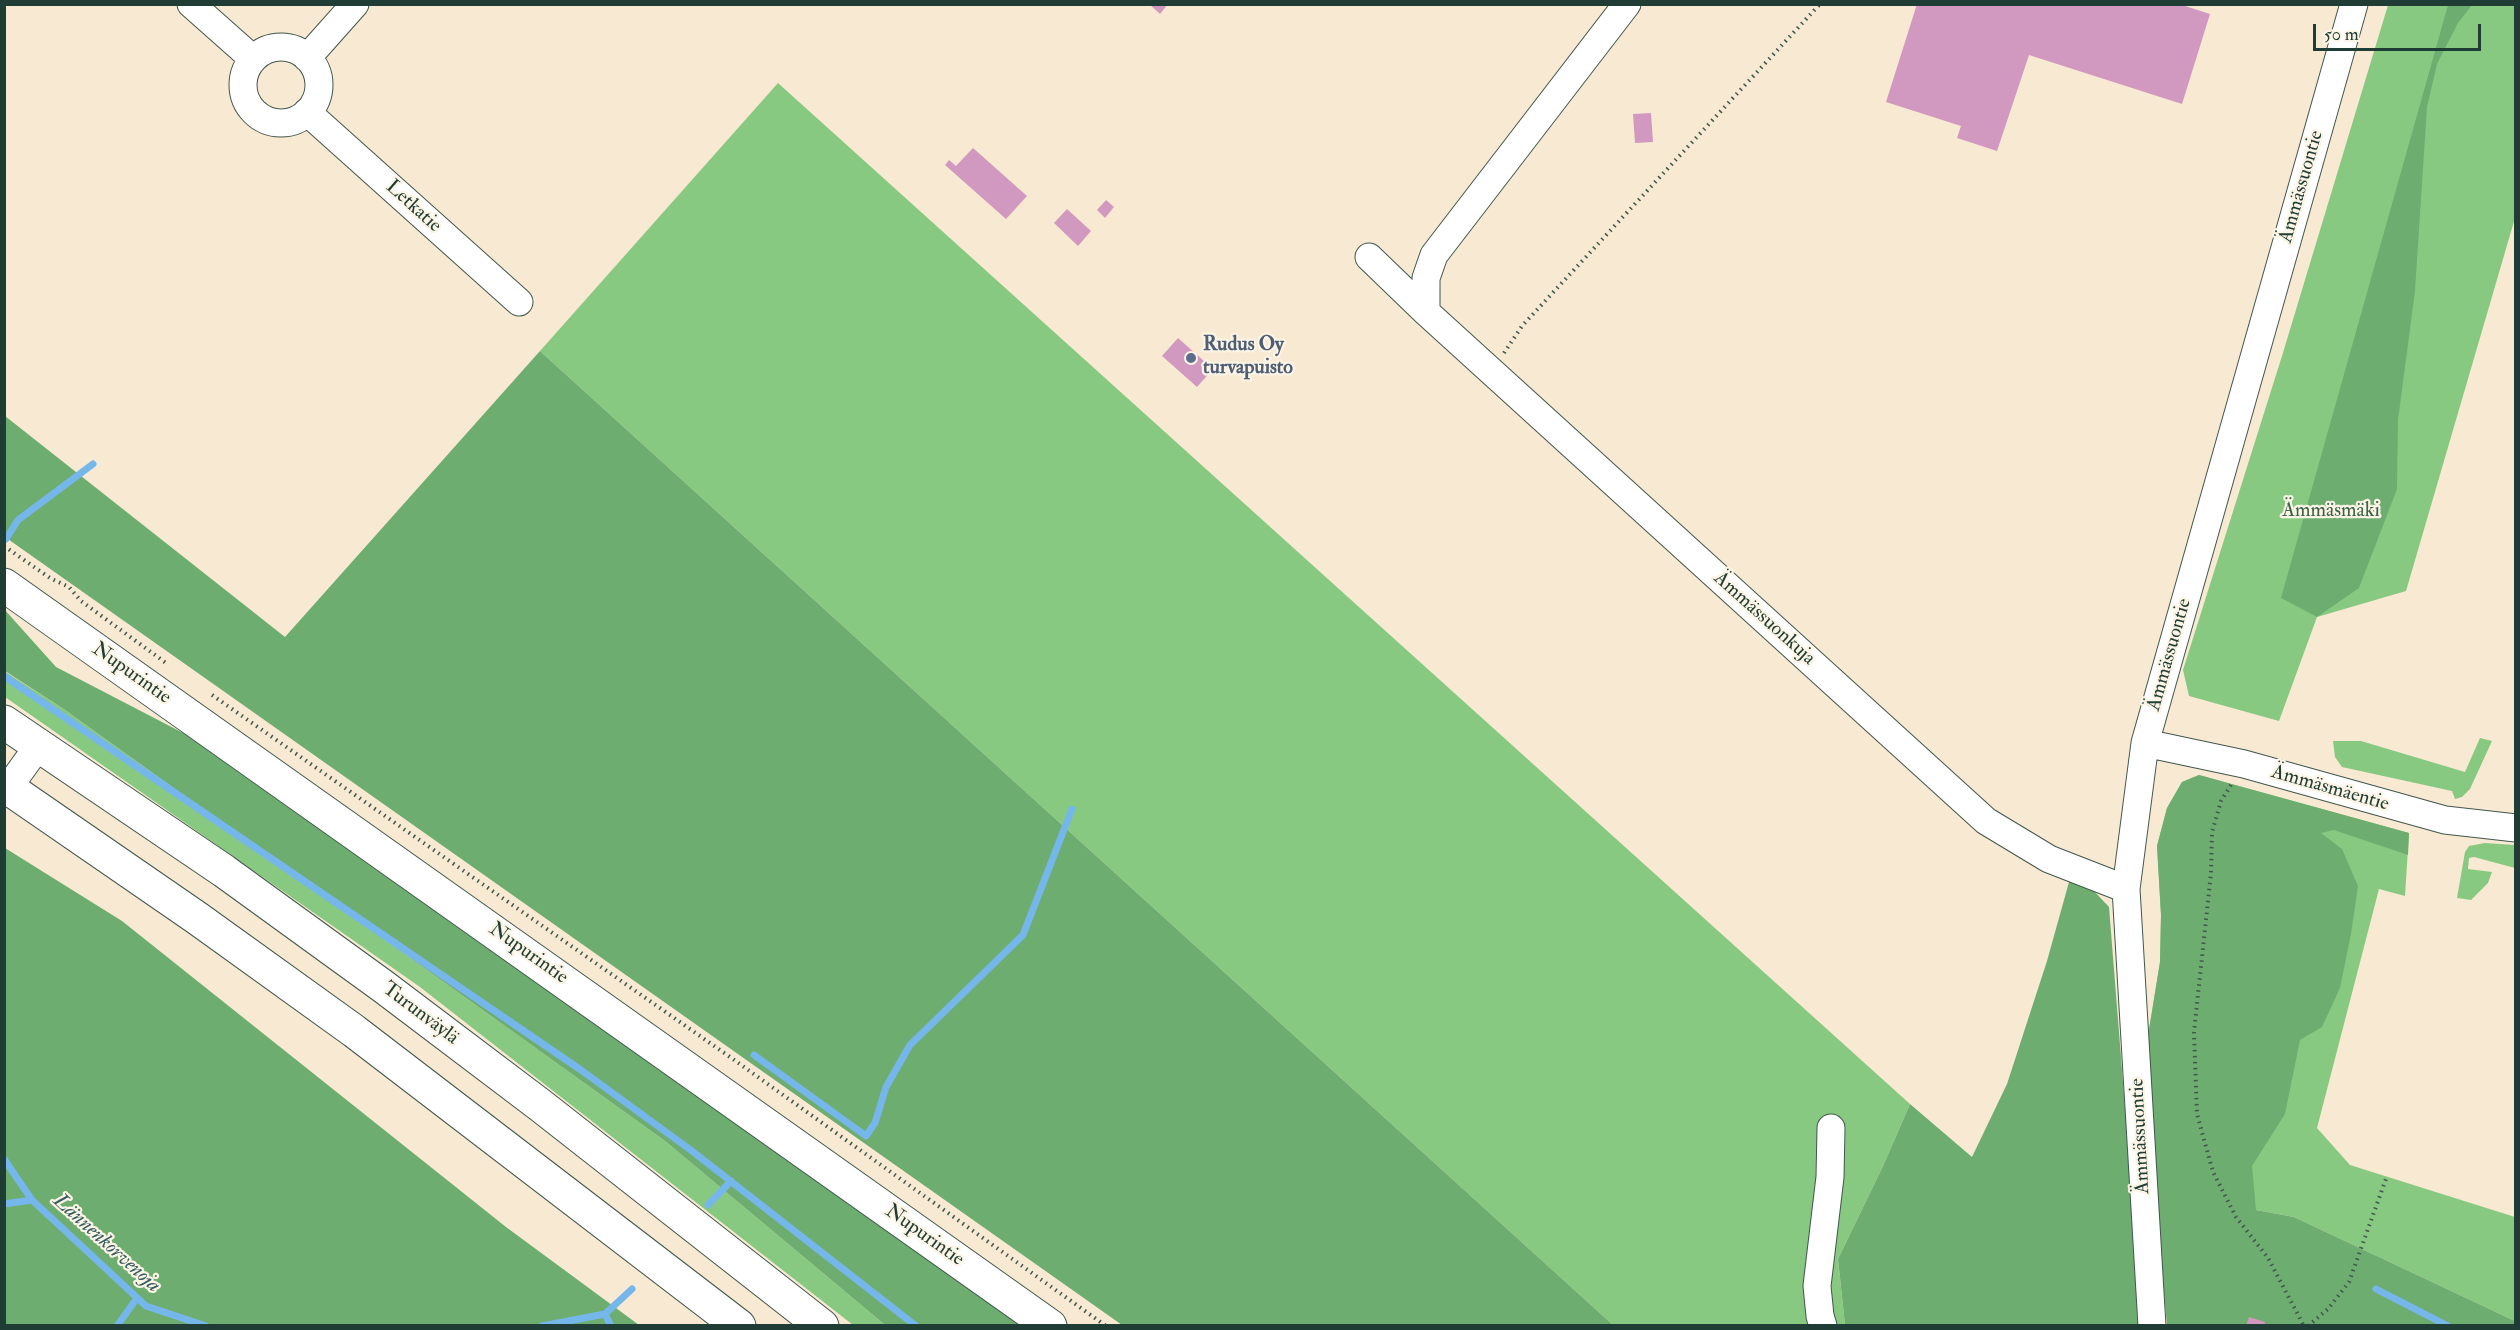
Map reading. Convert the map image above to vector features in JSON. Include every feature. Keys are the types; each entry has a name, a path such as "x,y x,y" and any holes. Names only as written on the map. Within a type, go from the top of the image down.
{"main road":[{"name":"Nupurintie","path":"4,585 1050,1326"},
{"name":"Turunväylä","path":"4,722 224,872 384,987 540,1105 822,1326"},
{"path":"6,786 197,918 354,1031 739,1326"}],"street":[{"path":"191,4 253,59"},
{"path":"307,58 355,4"},
{"path":"1426,312 1426,278 1434,255 1627,4"},
{"name":"Ämmässuontie","path":"2152,1326 2126,889 2145,743 2354,4"},
{"path":"282,47 294,50 307,58 314,66 318,84 315,102 307,112 285,123 261,118 252,110 245,100 243,87 244,75 253,59 269,49 282,47"},
{"name":"Letkatie","path":"307,112 519,302"},
{"name":"Ämmässuonkuja","path":"1369,256 1426,312 1986,820 2049,859 2126,889"},
{"name":"Ämmäsmäentie","path":"2145,743 2244,764 2427,816 2516,828"},
{"path":"6,786 39,746"},
{"path":"1823,1326 1817,1286 1830,1177 1831,1128"}],"path":[{"path":"1498,376 1507,345 1522,326 1820,4"},
{"path":"4,546 50,578 69,587 81,601 170,666"},
{"path":"208,693 730,1057 1106,1326"},
{"path":"2244,764 2221,801 2212,832 2211,873 2194,1032 2197,1114 2213,1172 2236,1217 2268,1258 2306,1326 2328,1309 2349,1282 2387,1176"}],"green space":[{"name":"Ämmäsmäki","path":"2388,5 2515,5 2515,218 2406,591 2317,617 2279,721 2189,696 2183,670 2282,356"},
{"path":"2448,5 2472,5 2458,23 2437,64 2427,107 2415,291 2398,420 2397,489 2359,588 2317,617 2281,598"},
{"path":"778,83 1910,1104 1838,1259 1845,1325 1613,1325 540,351"},
{"path":"540,351 1613,1325 1122,1325 5,537 5,416 285,637"},
{"path":"4,609 56,667 187,735 1023,1325 885,1325 665,1141 65,710 5,671"},
{"path":"4,671 65,710 665,1141 885,1325 853,1325 420,987 5,697"},
{"path":"2480,738 2492,741 2470,789 2462,797 2455,799 2452,791 2342,767 2335,757 2333,741 2361,741 2465,772"},
{"path":"2199,775 2409,833 2405,896 2379,889 2317,1128 2350,1165 2515,1217 2515,1321 2294,1217 2256,1210 2147,1042 2160,962 2161,915 2157,846 2167,808 2182,782"},
{"path":"2199,775 2409,833 2408,855 2334,830 2321,833 2342,849 2358,886 2351,934 2340,988 2322,1027 2300,1040 2285,1114 2252,1166 2256,1210 2294,1217 2515,1321 2515,1325 2167,1325 2155,1196 2147,1042 2160,962 2161,915 2157,846 2167,808 2182,782"},
{"path":"2485,843 2515,845 2515,868 2474,857 2469,858 2468,869 2492,872 2488,883 2471,900 2457,898 2465,852 2469,846"},
{"path":"5,848 122,921 506,1227 639,1325 5,1325"},
{"path":"2069,882 2095,892 2109,907 2137,1258 2138,1325 1845,1325 1838,1259 1910,1104 1972,1157 2007,1084 2047,961"}],"building":[{"path":"1149,4 1168,4 1160,14"},
{"path":"1917,4 2179,4 2210,14 2182,104 2029,55 1997,151 1957,138 1961,126 1886,102"},
{"path":"1651,113 1653,142 1635,143 1633,114"},
{"path":"973,148 1027,196 1006,219 945,165 949,160 956,166"},
{"path":"1106,200 1114,207 1105,218 1097,210"},
{"path":"1067,209 1091,231 1078,246 1054,223"},
{"path":"1178,338 1213,369 1197,387 1162,356"},
{"path":"2249,1317 2265,1322 2264,1326 2246,1326"}],"waterway":[{"path":"6,539 18,520 93,464"},
{"path":"4,676 581,1070 692,1151 916,1326"},
{"path":"754,1055 866,1136 875,1123 886,1087 910,1045 1023,935 1072,809"},
{"name":"Lännenkorvenoja","path":"4,1159 32,1200 146,1306 206,1326"},
{"path":"708,1205 731,1181"},
{"path":"4,1204 32,1200"},
{"path":"605,1314 632,1289"},
{"path":"2376,1289 2448,1326"},
{"path":"117,1326 137,1298"},
{"path":"605,1314 611,1326"},
{"name":"Lännenkorvenoja","path":"542,1326 605,1314"}],"place":[{"name":"Rudus Oy turvapuisto","path":"1191,358"}]}
